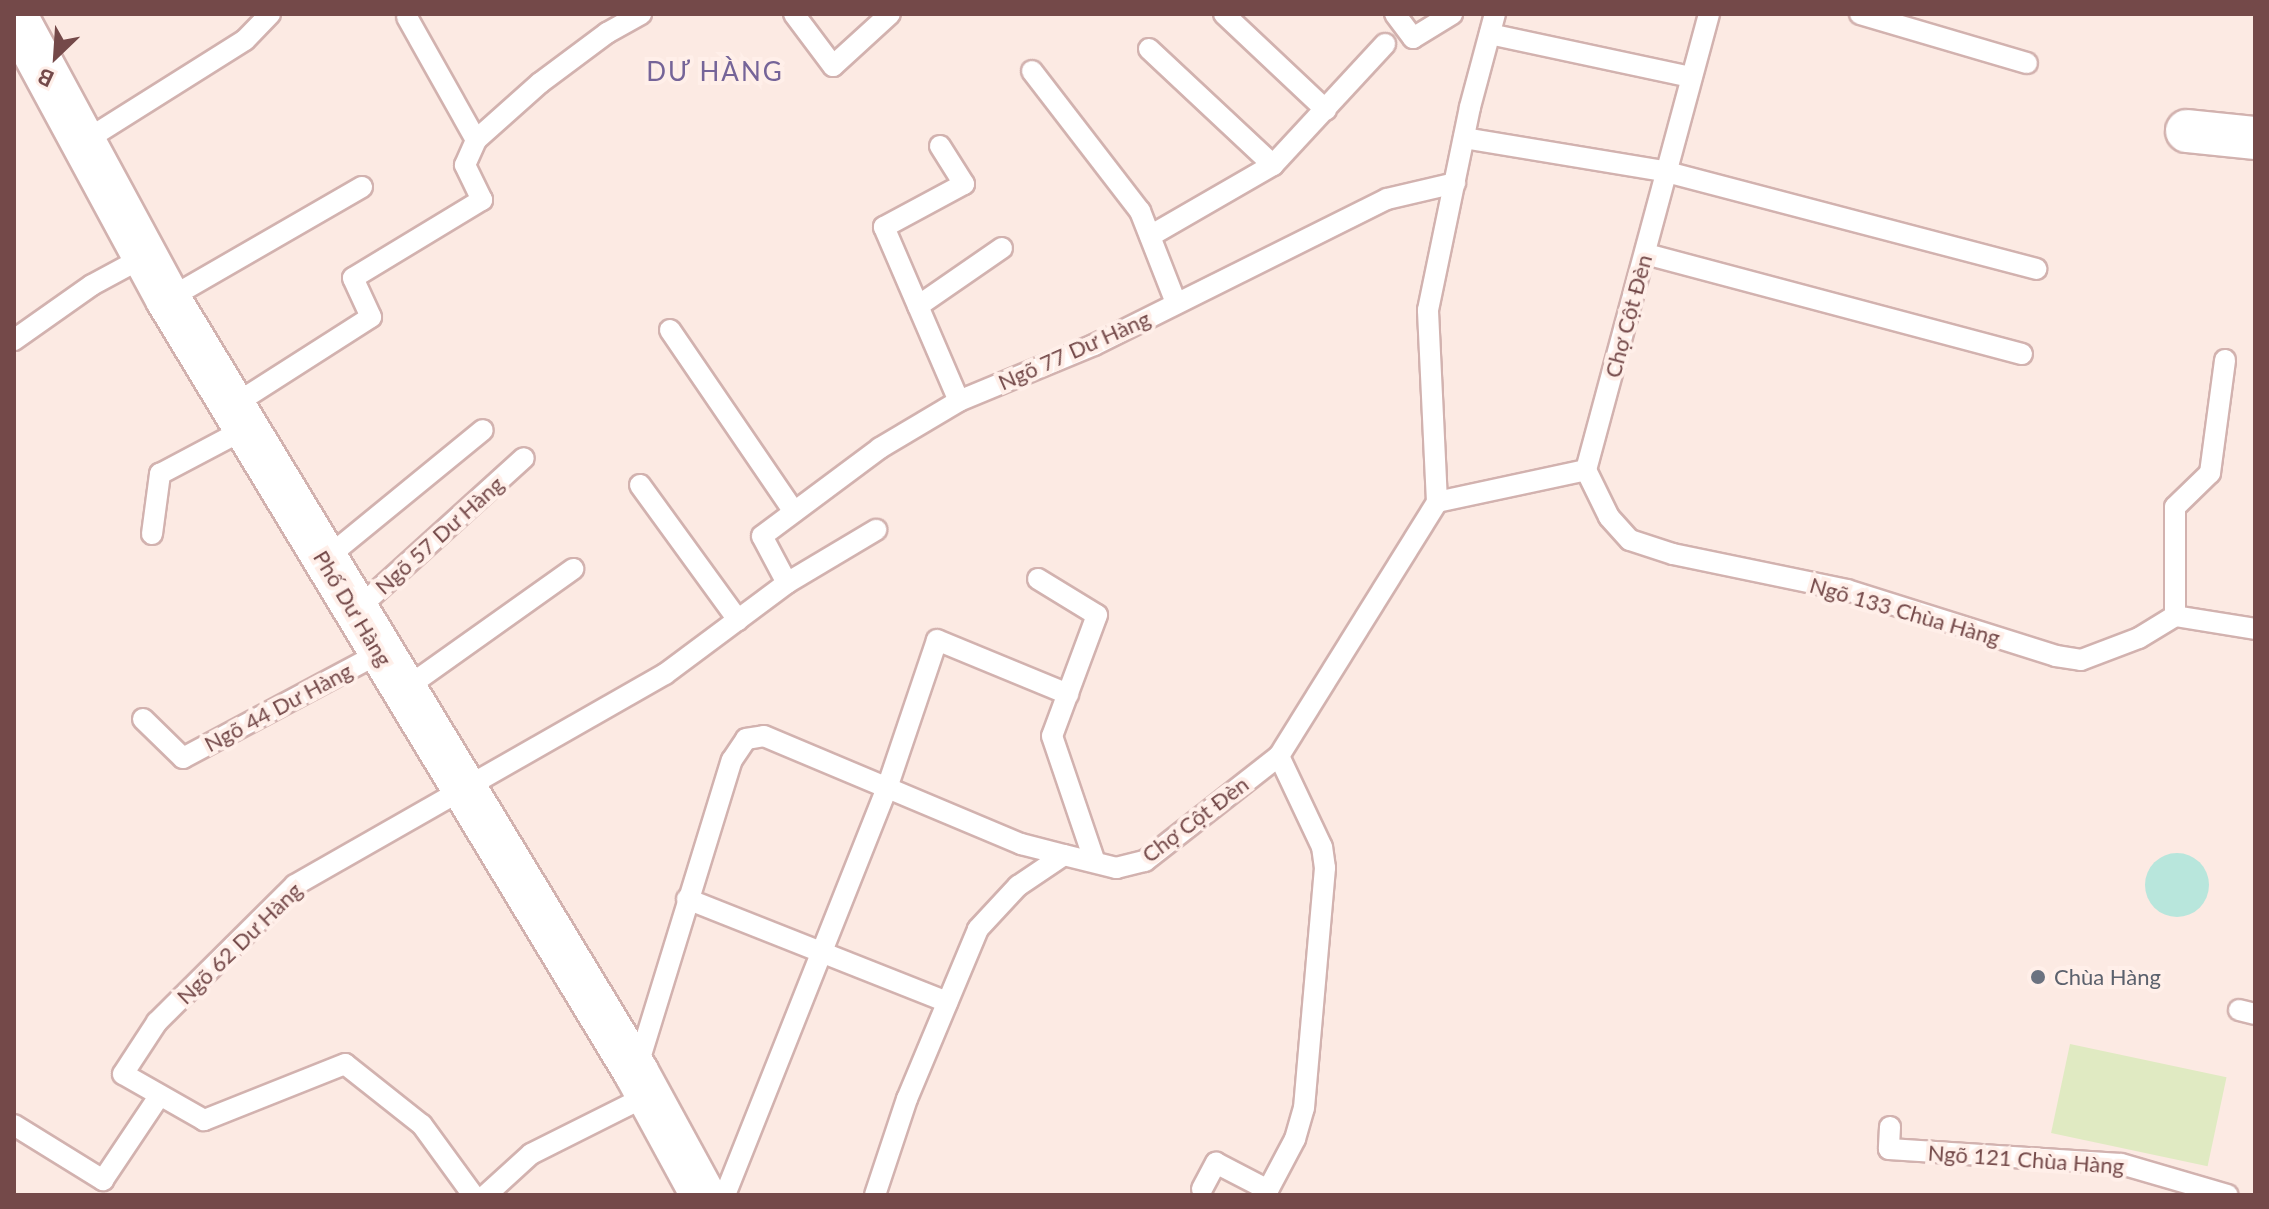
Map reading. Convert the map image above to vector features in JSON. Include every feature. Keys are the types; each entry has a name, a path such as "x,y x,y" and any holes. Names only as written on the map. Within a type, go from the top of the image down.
{"street":[{"name":"Phố Dư Hàng","path":"17,27 168,299 461,789 643,1084 703,1195"},
{"path":"2187,131 2255,138"}],"lane":[{"path":"83,142 245,40 270,14"},
{"path":"152,534 160,474 371,317 353,278 482,200 465,165 476,140 540,83 641,14"},
{"path":"794,14 833,66 890,14"},
{"path":"1224,14 1326,110"},
{"path":"1395,14 1413,38 1452,14"},
{"name":"Chợ Cột Đèn","path":"1586,470 1646,254 1663,171 1709,14"},
{"path":"1860,14 2027,63"},
{"path":"407,17 476,140"},
{"path":"1586,470 1437,502 1428,310 1464,138 1492,24 1691,77"},
{"path":"1150,236 1273,165 1385,44"},
{"path":"1149,49 1273,165"},
{"path":"1032,71 1140,211 1176,303"},
{"path":"1464,138 1663,171 2036,269"},
{"path":"940,146 964,184 884,227 959,401"},
{"name":"Ngõ 77 Dư Hàng","path":"787,583 762,536 880,448 959,401 1094,345 1387,199 1455,183"},
{"path":"168,299 362,187"},
{"path":"918,306 1002,248"},
{"path":"1646,254 2022,354"},
{"path":"14,340 92,285 144,257"},
{"path":"670,330 794,512"},
{"path":"2225,360 2210,473 2175,507 2175,616 2255,629"},
{"path":"324,560 483,430"},
{"name":"Ngõ 57 Dư Hàng","path":"354,612 524,458"},
{"name":"Ngõ 133 Chùa Hàng","path":"1586,470 1609,517 1630,540 1673,554 1847,590 2056,656 2081,660 2139,638 2175,616"},
{"path":"640,485 738,620"},
{"name":"Chợ Cột Đèn","path":"687,899 732,760 746,739 764,736 1021,844 1116,868 1145,861 1279,756 1437,502"},
{"name":"Ngõ 62 Dư Hàng","path":"160,1095 123,1074 157,1022 295,885 652,682 787,583 876,530"},
{"path":"403,690 573,569"},
{"path":"1038,579 1097,615 1052,736 1095,862"},
{"path":"725,1195 887,788 937,640 1068,694"},
{"name":"Ngõ 44 Dư Hàng","path":"143,719 183,758 380,653"},
{"path":"1202,1189 1216,1163 1268,1190 1295,1139 1304,1108 1325,868 1322,847 1279,756"},
{"path":"875,1195 947,1002 978,929 1018,886 1064,855"},
{"path":"486,1195 531,1154 643,1084 687,899 947,1002"},
{"path":"14,1125 103,1180 160,1095 204,1120 345,1064 422,1125 473,1195"},
{"name":"Ngõ 121 Chùa Hàng","path":"1890,1127 1889,1149 2121,1164 2228,1195"}],"green space":[{"path":"2070,1044 2227,1077 2208,1166 2051,1133"}],"water":[{"path":"2171,853 2183,853 2200,862 2207,873 2207,897 2200,908 2183,917 2171,917 2159,912 2150,903 2145,891 2145,879 2150,867 2159,858"}],"place":[{"name":"Chùa Hàng","path":"2038,977"}],"district":[{"name":"DƯ HÀNG","path":"715,72"}]}
